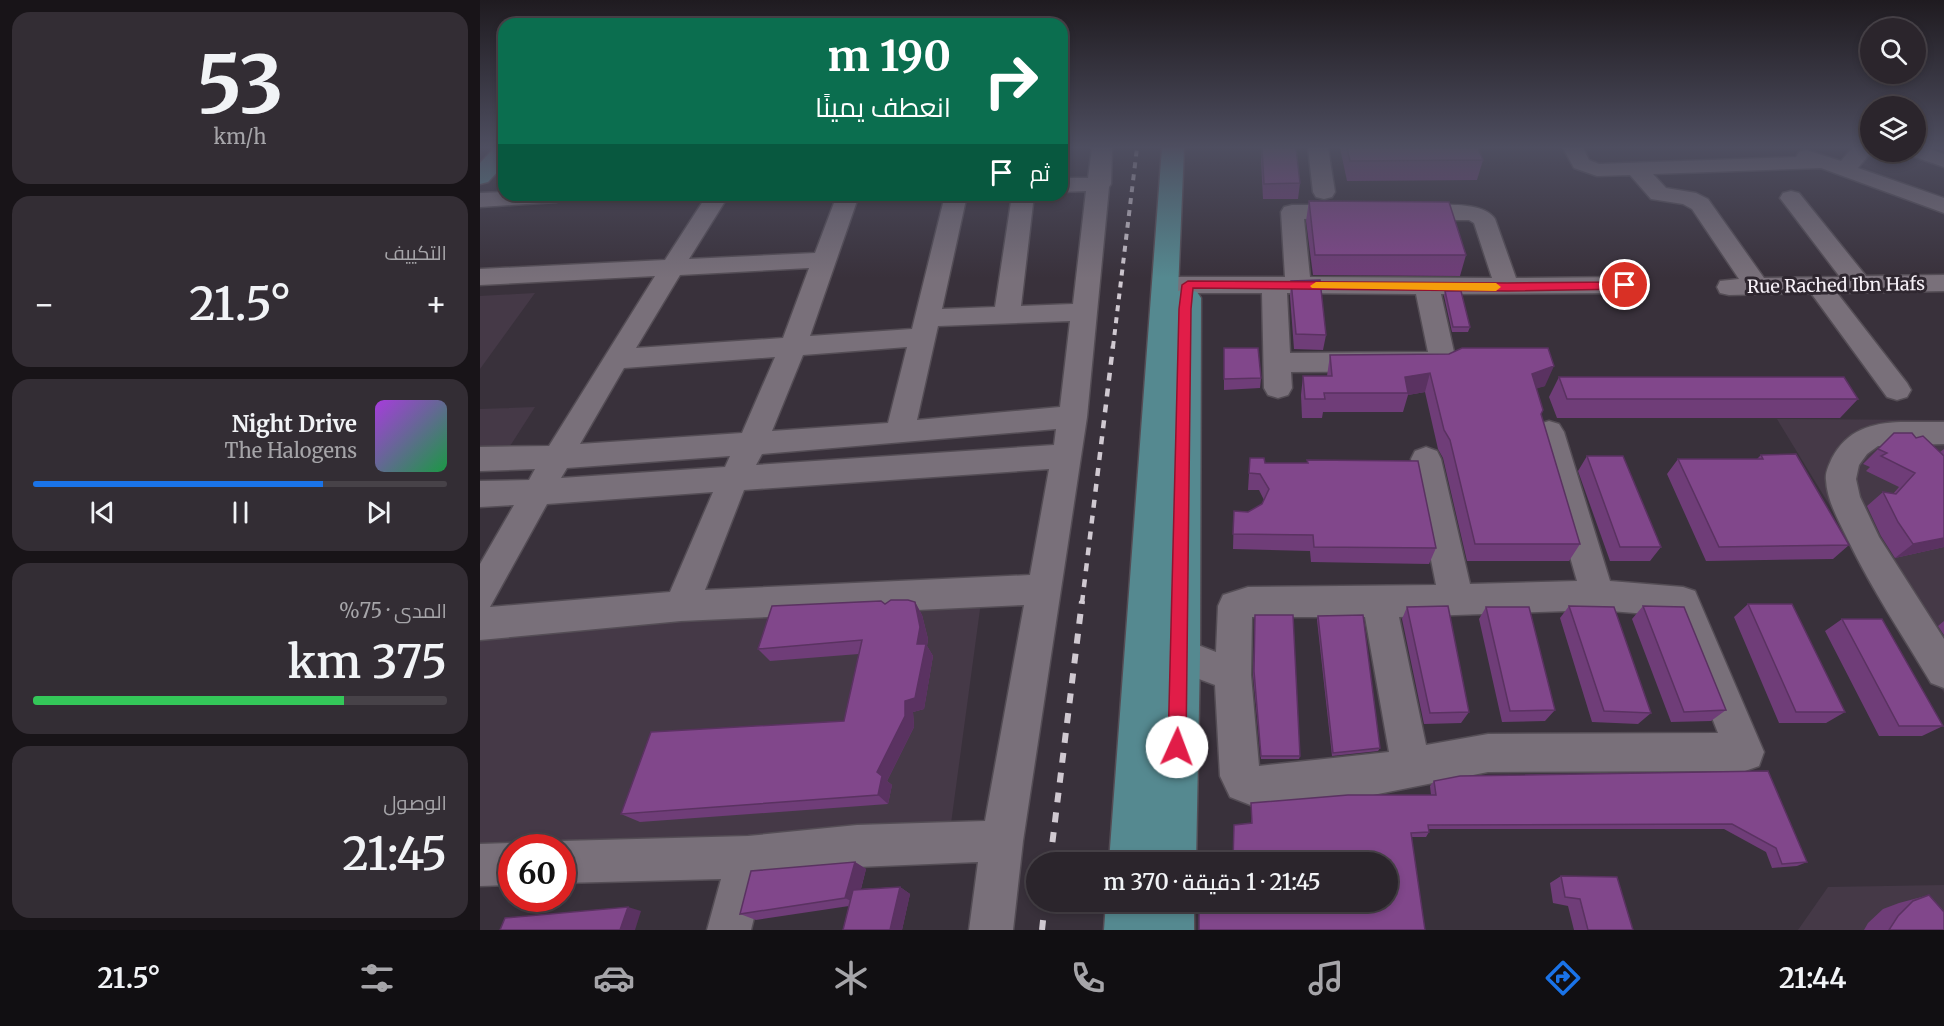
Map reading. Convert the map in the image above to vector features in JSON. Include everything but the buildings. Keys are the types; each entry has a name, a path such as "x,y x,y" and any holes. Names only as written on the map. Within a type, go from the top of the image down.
{"main road":[{"path":"1173,852 1180,655 1185,309 1177,285 1174,191"},
{"path":"1133,852 1177,285 1189,191"},
{"path":"1128,930 1129,912"},
{"path":"1170,930 1171,912"}],"street":[{"path":"991,930 1002,841 1073,417 1099,191"},
{"path":"1657,191 1659,194 1688,198 1700,204 1756,285"},
{"path":"1908,191 1943,204"},
{"path":"1791,198 1859,284"},
{"path":"480,200 498,199"},
{"path":"480,596 557,457 671,267 714,201"},
{"path":"681,606 734,478 753,442 793,346 846,201"},
{"path":"900,433 955,201"},
{"path":"1007,315 1022,201"},
{"path":"1427,286 1443,361 1277,375 1292,212 1473,213 1484,219 1507,287"},
{"path":"480,277 824,260"},
{"path":"1933,283 1944,307"},
{"name":"Rue Rached Ibn Hafs","path":"1729,287 1933,283"},
{"path":"1817,284 1897,390"},
{"path":"1177,285 1507,287 1625,285"},
{"path":"616,359 793,346 1007,315 1085,312"},
{"path":"480,459 557,457 900,433 1073,417"},
{"path":"1549,432 1598,595"},
{"path":"1944,433 1874,436 1854,449 1843,463 1840,480 1845,500 1864,539 1944,671"},
{"path":"480,494 1066,456"},
{"path":"1426,459 1456,599"},
{"path":"480,624 681,606 1044,589"},
{"path":"1598,595 1683,602 1745,752 1488,753 1352,777 1253,786 1244,783 1240,776 1233,675 1235,606 1248,602 1379,602 1456,599 1598,595"},
{"path":"1379,602 1411,767"},
{"path":"1180,655 1233,675"},
{"path":"576,862 748,857 857,846 1002,841"},
{"path":"729,930 748,857"},
{"path":"480,864 498,864"}],"shaded area":[{"path":"535,293 480,369 480,296"},
{"path":"535,407 505,454 480,455 480,409"},
{"path":"1777,419 1944,420 1944,693"},
{"path":"981,602 950,831 576,847 576,834 498,834 498,852 480,856 480,630"},
{"path":"1944,885 1944,930 1798,930 1828,887"}],"railway":[{"path":"1113,347 1132,191"},
{"path":"1082,603 1113,346"},
{"path":"1051,852 1082,601"},
{"path":"1042,930 1044,912"}],"slow traffic":[{"path":"1316,286 1496,287"}],"route":[{"path":"1177,747 1181,632 1185,309 1188,285 1507,287 1625,285"}]}
